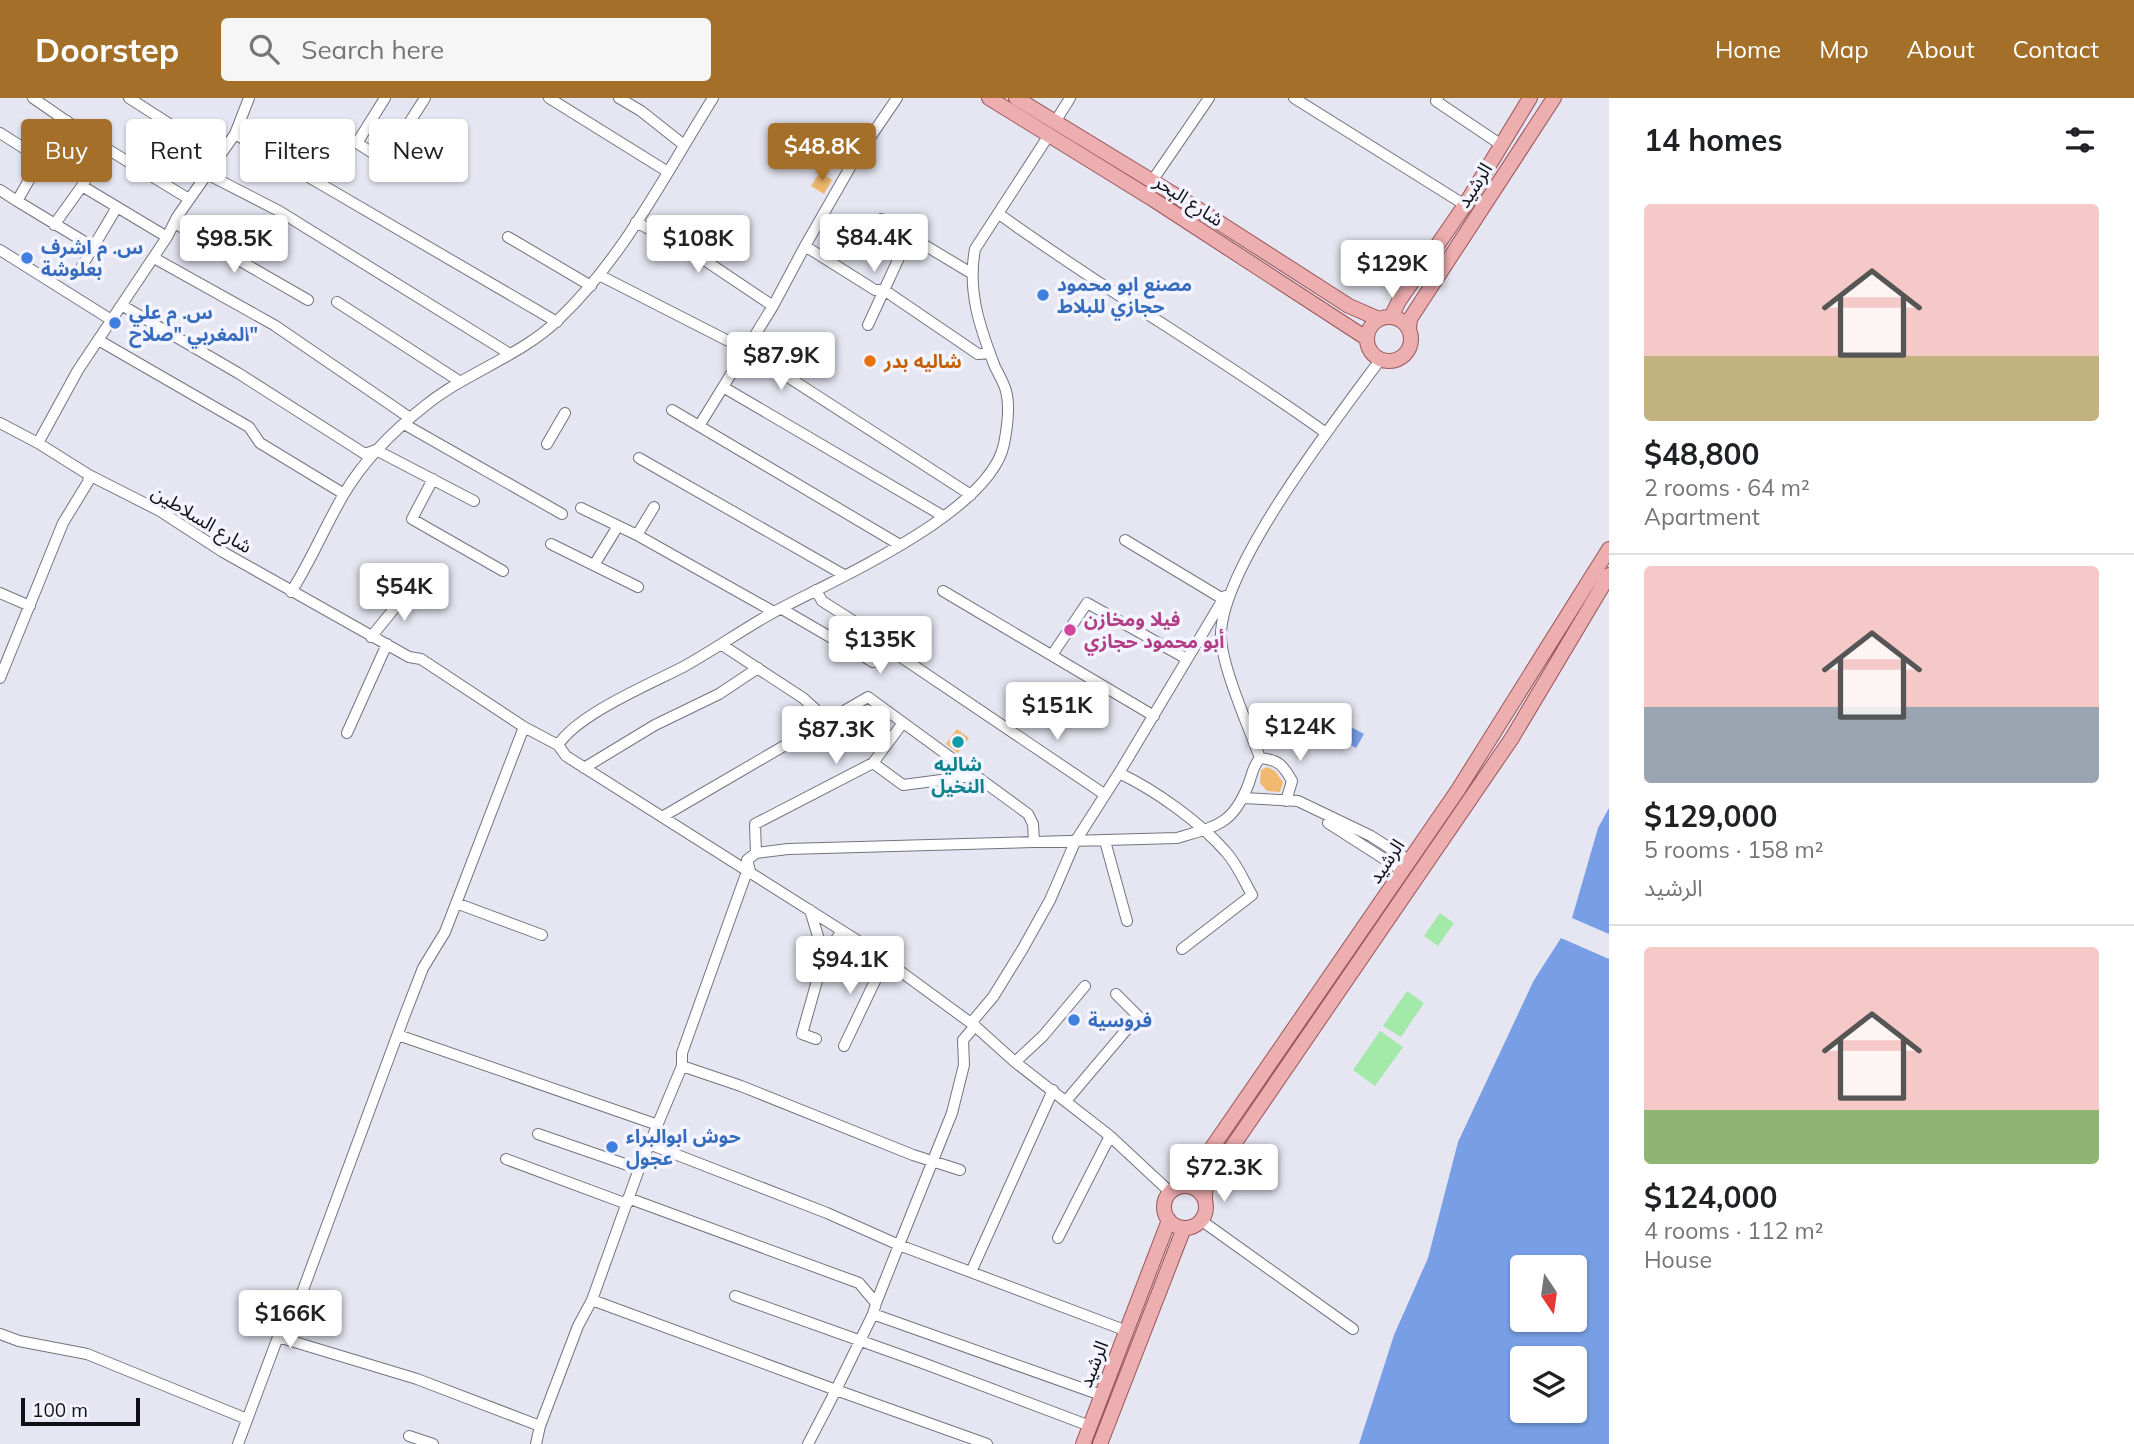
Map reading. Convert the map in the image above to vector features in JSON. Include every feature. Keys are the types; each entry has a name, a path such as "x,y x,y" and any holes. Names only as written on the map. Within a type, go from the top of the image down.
{"main road":[{"name":"شارع البحر","path":"989,98 1152,181 1349,306 1385,318"},
{"name":"شارع البحر","path":"1016,98 1052,129 1154,200 1366,338"},
{"name":"الرشيد","path":"1385,318 1465,205 1500,144 1531,98"},
{"name":"الرشيد","path":"1409,330 1410,319 1554,98"},
{"path":"1385,318 1398,319 1409,330 1410,346 1404,356 1394,362 1380,360 1369,352 1366,338 1373,323 1385,318"},
{"name":"الرشيد","path":"1176,1189 1189,1181 1406,866 1472,767 1609,549"},
{"name":"الرشيد","path":"1205,1198 1206,1185 1512,738 1609,575"},
{"path":"1176,1189 1198,1190 1205,1198 1206,1210 1202,1221 1184,1228 1169,1220 1165,1203 1176,1189"},
{"name":"الرشيد","path":"1083,1444 1169,1220"},
{"name":"الرشيد","path":"1100,1444 1184,1228"}],"street":[{"path":"33,98 64,119"},
{"path":"129,98 162,119"},
{"path":"384,98 357,143 385,161 425,98"},
{"path":"549,98 668,173"},
{"path":"619,98 642,111 684,145"},
{"path":"291,592 309,565 344,494 376,450 407,421 459,382 510,354 557,322 591,286 668,173 713,98"},
{"path":"699,426 773,306 852,164 897,98"},
{"path":"558,745 564,736 606,707 900,545 971,495 989,476 1004,445 1008,408 1006,391 977,318 971,273 975,249 1070,98"},
{"path":"1152,181 1209,98"},
{"path":"1294,98 1465,205"},
{"path":"1438,98 1436,101 1500,144"},
{"path":"226,145 235,134 246,99"},
{"path":"0,134 21,147"},
{"path":"235,134 557,322"},
{"path":"112,152 190,199"},
{"path":"17,201 28,182"},
{"path":"54,225 84,182"},
{"path":"38,443 65,391 202,182"},
{"path":"223,182 279,211 510,354"},
{"path":"82,186 167,237"},
{"path":"0,190 93,247"},
{"path":"82,266 117,207"},
{"path":"999,214 1059,257 1256,384 1326,433"},
{"path":"881,219 971,273"},
{"path":"636,222 697,255 773,306"},
{"path":"176,224 308,300"},
{"path":"868,325 909,236"},
{"path":"508,237 591,286"},
{"path":"806,246 875,290 884,290 978,354 990,353"},
{"path":"0,250 113,321"},
{"path":"154,258 274,325 407,421 562,514"},
{"path":"599,275 746,350 971,495"},
{"path":"337,302 459,382"},
{"path":"123,306 238,373 365,454 376,450 474,501"},
{"path":"100,341 249,427 260,443 344,494"},
{"path":"808,1444 874,1308 952,1113 964,1065 963,1040 1022,950 1050,900 1075,842 1154,716 1285,493 1380,360"},
{"path":"723,387 943,516"},
{"path":"672,410 900,545"},
{"path":"547,443 565,413"},
{"name":"شارع السلاطين","path":"0,423 89,475 160,511 291,592 371,637 409,657 421,659 524,727 558,745 566,756 584,768 750,871 884,960 973,1025 1015,1062 1054,1090 1176,1189"},
{"path":"639,458 844,575"},
{"path":"0,678 63,523 88,482 89,475"},
{"path":"433,479 412,519 503,571"},
{"path":"638,535 654,507"},
{"path":"581,508 638,535 873,662 895,653"},
{"path":"594,565 618,526"},
{"path":"1125,540 1223,599"},
{"path":"551,544 638,587"},
{"path":"394,572 434,597"},
{"path":"1239,573 1226,606 1220,636 1260,758"},
{"path":"371,637 415,583"},
{"path":"816,590 822,601 888,643 895,653 1104,794"},
{"path":"943,591 1154,716"},
{"path":"0,593 30,606"},
{"path":"1052,655 1087,603 1187,659"},
{"path":"347,733 387,645"},
{"path":"722,645 803,698 827,720"},
{"path":"584,768 655,725 719,694 758,668"},
{"path":"662,817 868,697 972,776 1028,814 1033,824 1034,841"},
{"path":"756,853 755,824 861,772 873,763 902,724"},
{"path":"238,1444 278,1336 303,1290 423,968 445,932 524,727"},
{"path":"536,1444 540,1426 578,1326 592,1300 649,1144 682,1066 682,1053 744,877 750,871 747,860 756,853 788,849 1177,838 1222,824 1243,798 1254,764 1260,758 1273,759 1283,765 1292,782 1286,801"},
{"path":"873,763 904,785 972,776"},
{"path":"1119,774 1142,785 1203,830 1227,853 1252,895 1182,949"},
{"path":"1243,798 1298,801 1371,836 1406,866"},
{"path":"1105,841 1127,921"},
{"path":"456,903 542,935"},
{"path":"810,910 824,957"},
{"path":"816,1039 802,1034 824,957 842,931"},
{"path":"844,1046 884,960"},
{"path":"1015,1062 1043,1036 1085,986"},
{"path":"1066,1101 1138,1016 1116,993"},
{"path":"398,1035 658,1125"},
{"path":"682,1066 960,1170"},
{"path":"971,1272 1054,1090"},
{"path":"538,1134 639,1170"},
{"path":"1058,1238 1110,1136"},
{"path":"649,1144 827,1213 899,1245 1127,1331"},
{"path":"506,1159 859,1283 877,1281 888,1273"},
{"path":"1202,1221 1353,1329"},
{"path":"859,1283 874,1308 1101,1395"},
{"path":"736,1296 1090,1426"},
{"path":"592,1300 987,1444"},
{"path":"0,1334 19,1341 87,1354 247,1419"},
{"path":"278,1336 417,1379 540,1426"},
{"path":"409,1436 433,1444"}],"green space":[{"path":"1440,913 1454,923 1438,946 1424,936"},
{"path":"1407,991 1424,1003 1401,1037 1383,1026"},
{"path":"1380,1031 1403,1047 1375,1086 1353,1070"}],"water":[{"path":"1338,720 1364,734 1356,748 1331,734"},
{"path":"1609,808 1609,934 1572,918 1598,828"},
{"path":"1561,938 1609,959 1609,1444 1359,1444 1394,1335 1428,1258 1458,1142 1534,980"}],"building":[{"path":"820,172 832,180 824,194 811,186"},
{"name":"شاليه النخيل","path":"957,729 969,738 958,753 946,744"},
{"path":"1267,767 1275,771 1283,782 1280,792 1267,791 1260,783 1261,770"}],"place":[{"name":"س. م اشرف بعلوشة","path":"27,258"},
{"name":"مصنع ابو محمود حجازي للبلاط","path":"1043,295"},
{"name":"س. م علي المغربي \"صلاح\"","path":"115,323"},
{"name":"شاليه بدر","path":"870,361"},
{"name":"فيلا ومخازن أبو محمود حجازي","path":"1070,630"},
{"name":"شاليه النخيل","path":"958,742"},
{"name":"فروسية","path":"1074,1020"},
{"name":"حوش ابوالبراء عجول","path":"612,1147"}]}
